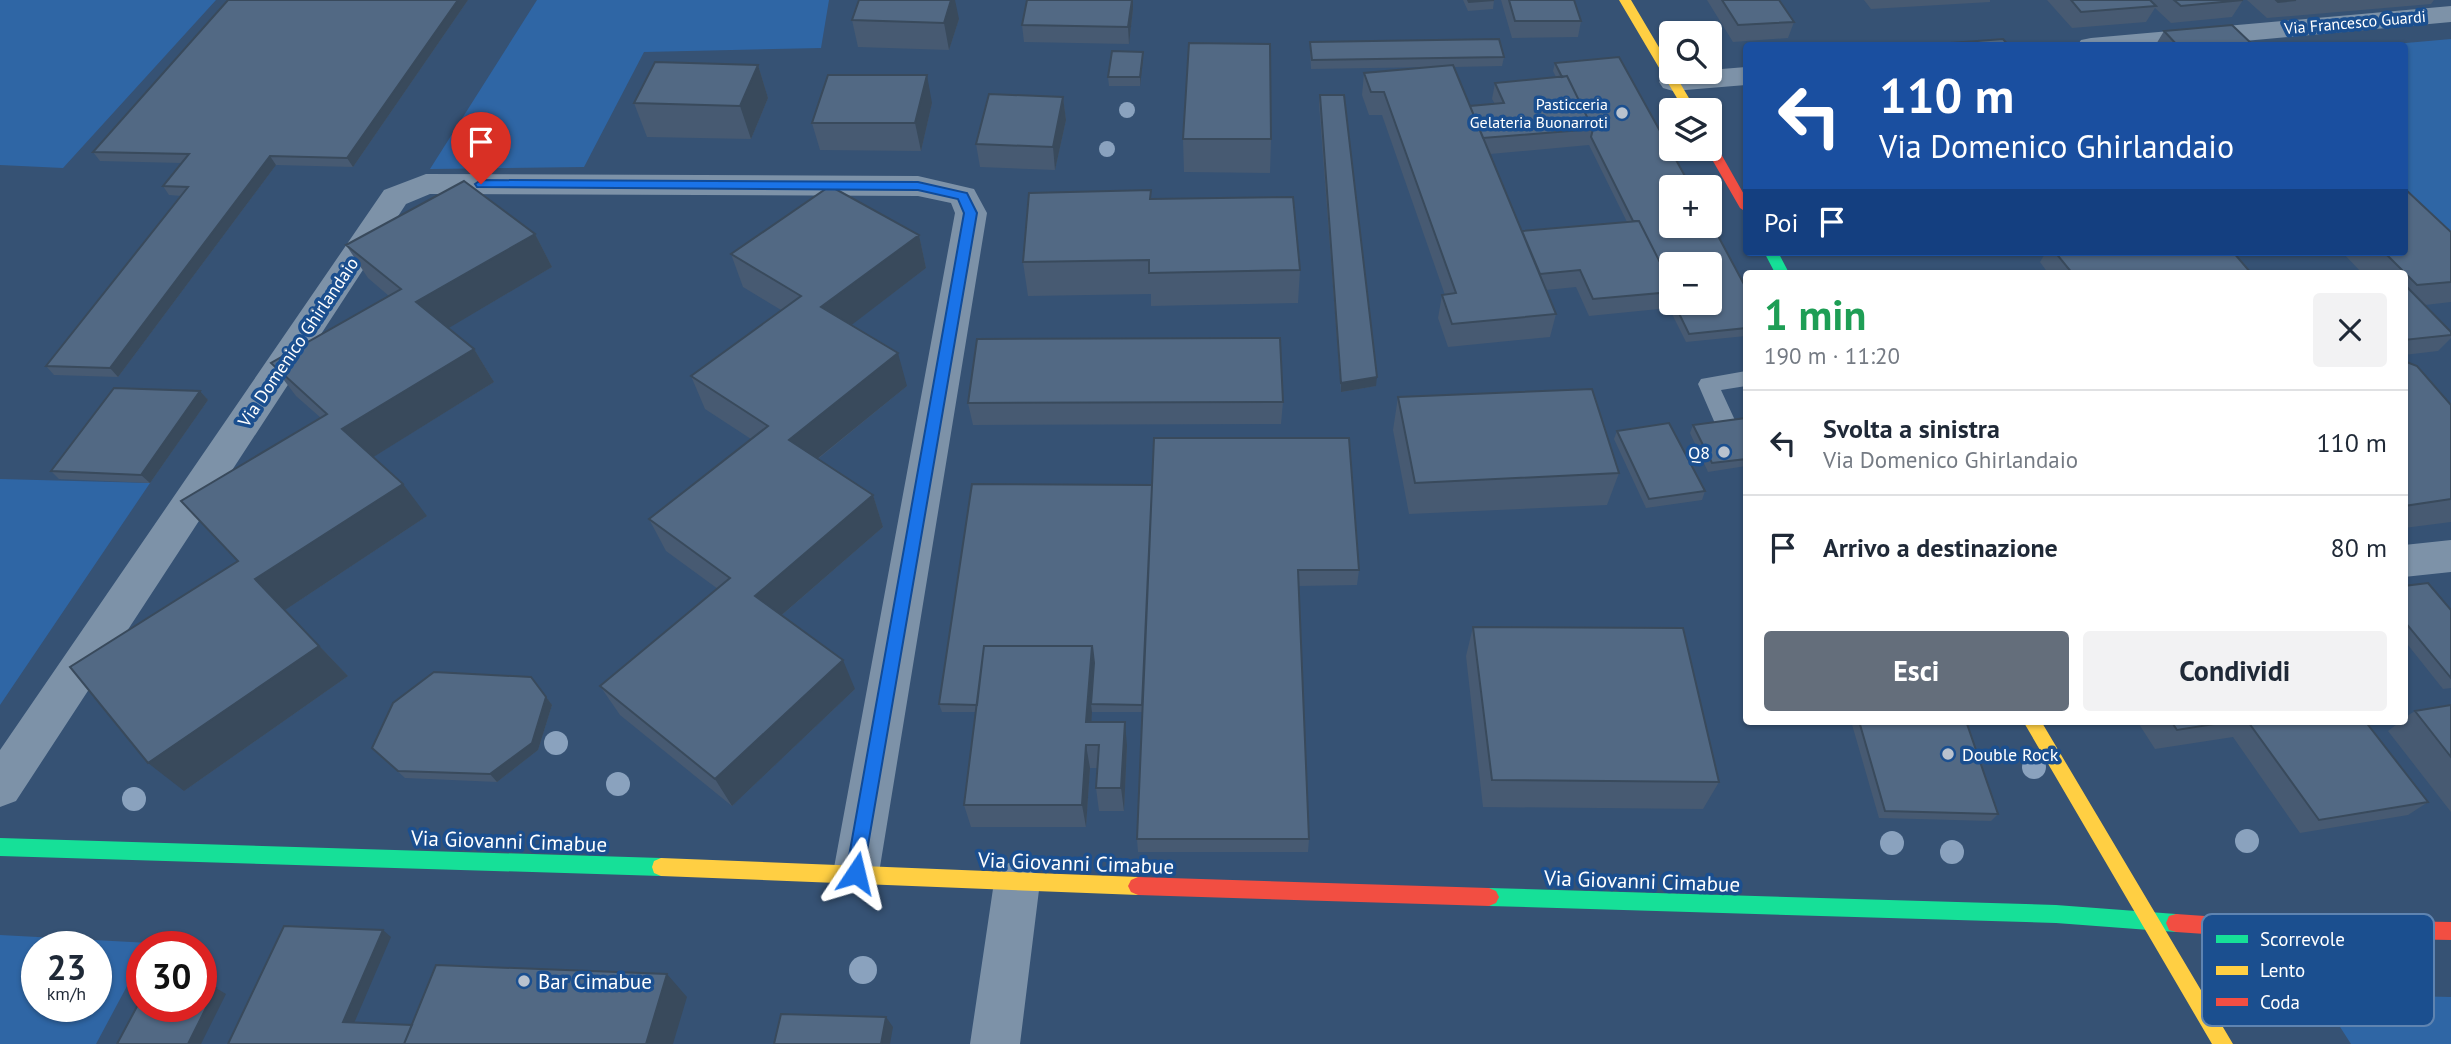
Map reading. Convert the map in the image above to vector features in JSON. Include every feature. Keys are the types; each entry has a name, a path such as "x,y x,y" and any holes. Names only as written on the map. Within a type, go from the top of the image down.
{"street":[{"path":"1625,0 1659,58"},
{"name":"Via Francesco Guardi","path":"2136,42 2451,14"},
{"path":"1722,78 1743,76"},
{"path":"1719,161 1743,203"},
{"name":"Via Domenico Ghirlandaio","path":"0,787 395,197 426,184 918,186 963,196 971,213 856,873"},
{"path":"2408,561 2451,556"},
{"path":"2034,725 2202,1009"},
{"name":"Via Giovanni Cimabue","path":"0,847 856,873 1017,882 2042,913 2202,925"},
{"path":"995,1044 1017,882"},
{"path":"2212,1026 2223,1044"}],"lane":[{"path":"1728,429 1708,384 1743,379"}],"shaded area":[{"path":"0,0 216,0 63,168 0,165"},
{"path":"537,0 829,0 821,48 644,52 584,167 430,169"},
{"path":"2451,39 2451,234 2408,193 2408,43"},
{"path":"0,479 150,483 0,705"},
{"path":"0,935 21,936 21,1022 108,1022 96,1044 0,1044"},
{"path":"112,941 126,942 126,988 112,1014"},
{"path":"2434,997 2451,997 2451,1044 2351,1044 2339,1026 2434,1026"}],"building":[{"path":"228,0 458,0 347,158 270,156 110,368 46,366 188,187 163,186 189,154 93,152"},
{"path":"859,0 951,0 944,23 852,20"},
{"path":"1027,0 1132,0 1128,27 1022,25"},
{"path":"1509,0 1574,0 1581,21 1515,21"},
{"path":"1722,0 1779,0 1794,22 1738,25"},
{"path":"2071,0 2150,0 2156,6 2081,12"},
{"path":"2174,0 2243,0 2181,6"},
{"path":"2232,25 2250,42 2174,42 2164,31"},
{"path":"1499,39 1504,57 1312,60 1310,42"},
{"path":"2003,39 2006,42 1965,42"},
{"path":"1189,43 1270,44 1271,139 1183,139"},
{"path":"1112,51 1143,52 1140,77 1108,77"},
{"path":"1619,57 1659,129 1659,161 1677,161 1684,175 1659,175 1659,238 1719,238 1743,282 1743,328 1689,334 1680,315 1722,315 1722,252 1659,252 1659,260 1639,221 1633,221 1591,137 1593,129 1567,76 1562,77 1555,63"},
{"path":"655,62 758,65 740,106 634,103"},
{"path":"1453,65 1556,314 1452,324 1442,295 1456,293 1384,92 1371,92 1364,73"},
{"path":"828,75 927,75 915,123 812,123"},
{"path":"1567,76 1593,129 1483,138 1470,106 1504,103 1495,83"},
{"path":"989,94 1063,97 1053,147 976,144"},
{"path":"1320,95 1344,95 1377,377 1341,383"},
{"path":"464,181 535,234 416,302 474,349 342,429 403,484 255,579 319,646 148,763 70,667 238,561 181,501 327,414 271,363 401,289 346,245"},
{"path":"830,186 919,235 821,307 898,353 789,440 873,495 755,596 843,660 715,779 600,686 730,578 649,519 768,426 691,376 801,296 731,254"},
{"path":"1151,190 1150,199 1293,197 1300,270 1149,273 1149,260 1023,262 1029,193"},
{"path":"2408,192 2451,232 2451,282 2417,285 2408,276 2408,270 2402,270 2388,256 2408,256"},
{"path":"1639,221 1659,260 1659,293 1593,299 1580,270 1540,274 1522,231"},
{"path":"2058,256 2236,256 2248,270 2070,270"},
{"path":"2408,288 2451,332 2451,335 2408,340"},
{"path":"1280,338 1283,402 968,403 977,339"},
{"path":"2408,363 2417,366 2451,405 2451,499 2408,505"},
{"path":"114,388 200,391 141,475 51,471"},
{"path":"1592,389 1619,473 1415,483 1398,397"},
{"path":"1743,418 1743,459 1712,463 1693,425"},
{"path":"1669,423 1705,491 1649,499 1617,431"},
{"path":"1154,438 1349,438 1359,570 1298,570 1309,839 1137,839"},
{"path":"972,484 1152,485 1142,705 1091,704 1094,663 1092,646 984,646 977,705 939,704"},
{"path":"2428,583 2451,610 2451,678 2408,626 2408,586"},
{"path":"1473,627 1683,628 1719,782 1492,780"},
{"path":"984,646 1092,646 1086,722 1125,722 1121,788 1096,788 1099,745 1086,745 1082,805 964,805"},
{"path":"434,672 531,677 546,697 532,743 490,774 398,771 372,748 393,703"},
{"path":"2451,705 2451,757 2415,711"},
{"path":"1860,725 1967,725 1998,814 1885,811"},
{"path":"2174,725 2208,725 2177,730"},
{"path":"2250,725 2368,725 2428,802 2319,820"},
{"path":"284,926 383,930 343,1022 412,1025 404,1044 228,1044"},
{"path":"436,965 667,974 646,1044 404,1044"},
{"path":"781,1014 886,1017 881,1044 774,1044"},
{"path":"129,1022 199,1022 188,1044 117,1044"}],"traffic: fast":[{"path":"1773,256 1780,270"},
{"path":"0,847 661,867"},
{"path":"1489,897 2056,914 2176,923"}],"traffic: slow":[{"path":"1625,0 1683,98"},
{"path":"2034,725 2202,1008"},
{"path":"661,867 1138,886"},
{"path":"2212,1026 2223,1044"}],"traffic: jam":[{"path":"1719,161 1743,203"},
{"path":"1138,886 1489,897"},
{"path":"2176,923 2202,925"},
{"path":"2434,931 2451,931"}],"place":[{"name":"Pasticceria Gelateria Buonarroti","path":"1622,113"},
{"name":"Q8","path":"1724,452"},
{"name":"Double Rock","path":"1948,754"},
{"name":"Bar Cimabue","path":"524,981"}],"route":[{"path":"481,184 918,186 963,196 971,213 856,873"}]}
